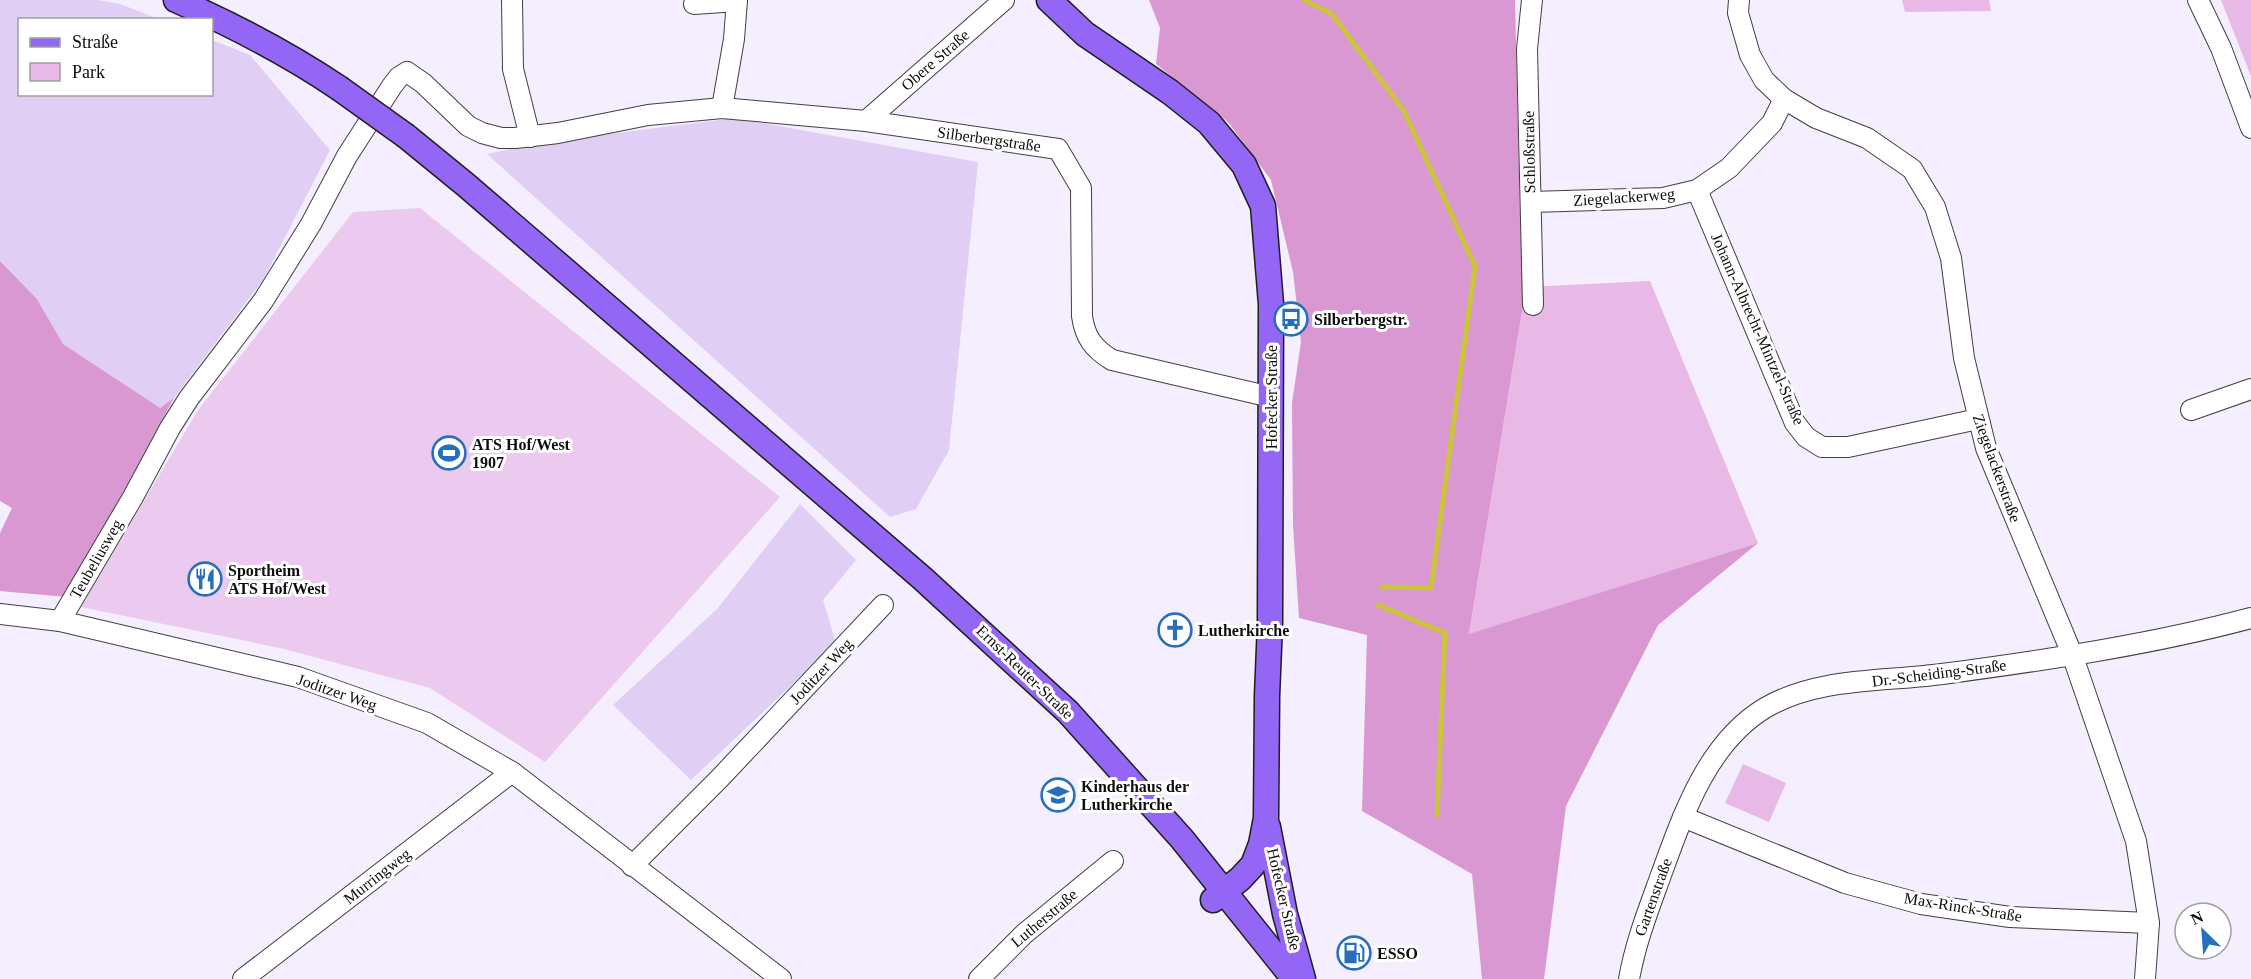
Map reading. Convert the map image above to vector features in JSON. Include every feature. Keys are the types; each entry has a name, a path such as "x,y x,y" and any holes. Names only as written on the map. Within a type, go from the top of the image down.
{"main road":[{"name":"Ernst-Reuter-Straße","path":"176,0 252,35 298,60 406,136 466,185 991,639 1068,712 1182,839 1274,979"},
{"name":"Hofecker Straße","path":"1049,0 1085,34 1170,92 1209,123 1244,165 1263,206 1271,304 1266,818 1261,844 1252,865 1245,875 1218,895"},
{"name":"Hofecker Straße","path":"1266,818 1285,914 1303,979"},
{"name":"Ernst-Reuter-Straße","path":"1218,895 1294,979"}],"street":[{"path":"512,0 513,69 530,137"},
{"path":"694,4 737,0 734,39 722,108"},
{"name":"Obere Straße","path":"866,121 1004,0"},
{"name":"Schloßstraße","path":"1532,0 1527,49 1533,305"},
{"name":"Ziegelackerstraße","path":"1739,0 1738,13 1750,55 1764,80 1784,99 1816,118 1867,138 1912,169 1935,207 1951,258 1964,358 1986,448 2072,654 2136,842 2149,923 2145,979"},
{"path":"2198,0 2221,48 2251,128"},
{"name":"Teubeliusweg","path":"60,621 189,398 263,301 290,260 347,156 399,77 407,72 415,76 468,126 482,133 501,138 530,137"},
{"name":"Ziegelackerweg","path":"1531,202 1663,198 1697,190 1729,168 1772,123 1784,99"},
{"name":"Silberbergstraße","path":"530,137 648,115 722,108 866,121 1058,149 1081,188 1082,316 1084,330 1098,352 1112,360 1271,397"},
{"name":"Johann-Albrecht-Mintzel-Straße","path":"1697,190 1795,423 1806,437 1822,447 1848,447 1978,419"},
{"path":"2191,410 2251,390"},
{"name":"Joditzer Weg","path":"632,866 720,778 883,605"},
{"name":"Joditzer Weg","path":"2,617 60,621 298,677 427,723 512,772 781,979"},
{"name":"Dr.-Scheiding-Straße","path":"1683,817 1705,774 1730,738 1764,709 1795,694 1824,686 1941,675 2194,634 2251,618"},
{"name":"Murringweg","path":"246,978 512,772"},
{"name":"Max-Rinck-Straße","path":"1683,817 1845,883 1921,904 2010,916 2149,923"},
{"name":"Gartenstraße","path":"1629,979 1636,944 1683,817"},
{"name":"Lutherstraße","path":"979,979 1024,934 1113,861"}],"shaded area":[{"path":"0,0 98,0 120,4 156,18 18,18 18,96 213,96 213,40 250,55 330,150 263,280 174,398 160,409 63,344 37,299 0,261"},
{"path":"1149,0 1515,0 1520,214 1526,287 1469,634 1758,543 1658,625 1566,806 1544,979 1482,979 1472,874 1362,811 1367,635 1299,618 1293,525 1292,403 1301,342 1293,272 1271,180 1228,122 1156,64 1160,28"},
{"path":"735,118 978,162 949,450 916,509 890,517 487,154 538,143"},
{"name":"ATS Hof/West 1907","path":"420,208 780,497 545,762 430,688 280,648 81,607 198,410 353,212"},
{"path":"0,261 37,299 63,344 160,408 174,398 67,597 0,591 0,533 12,508 0,501"},
{"path":"800,504 856,560 823,600 836,643 691,780 613,705 717,609"}],"green space":[{"path":"1902,0 1989,0 1991,11 1905,12"},
{"path":"2221,0 2251,0 2251,76"},
{"path":"1650,281 1758,543 1469,635 1526,287"},
{"path":"1743,764 1786,783 1769,822 1725,803"}],"waterway":[{"path":"1304,0 1332,14 1404,111 1475,266 1431,588 1382,587"},
{"path":"1378,605 1445,633 1437,815"}],"place":[{"name":"Silberbergstr.","path":"1291,319"},
{"name":"ATS Hof/West 1907","path":"449,453"},
{"name":"Sportheim ATS Hof/West","path":"205,579"},
{"name":"Lutherkirche","path":"1175,630"},
{"name":"Kinderhaus der Lutherkirche","path":"1058,795"},
{"name":"ESSO","path":"1354,953"}]}
